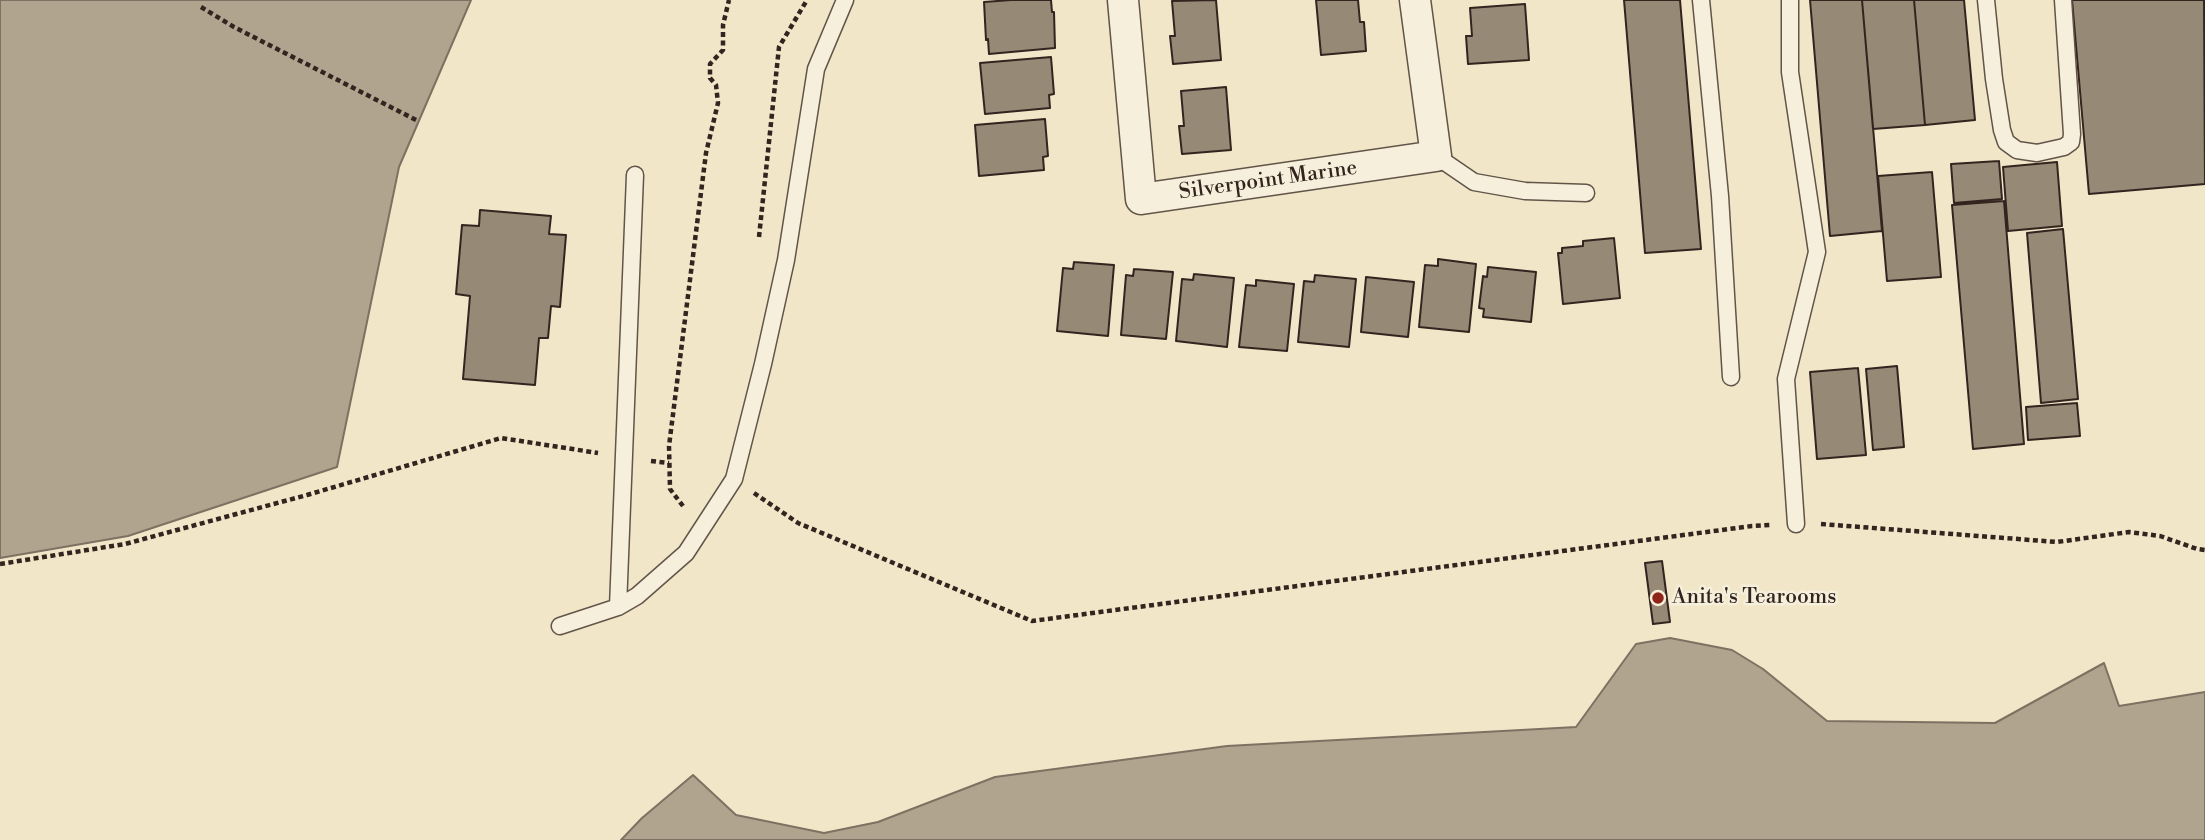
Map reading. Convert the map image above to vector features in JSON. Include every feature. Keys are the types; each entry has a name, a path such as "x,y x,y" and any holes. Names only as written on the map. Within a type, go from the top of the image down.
{"street":[{"name":"Silverpoint Marine","path":"1123,0 1141,199 1436,156"},
{"path":"1415,0 1436,156"}],"lane":[{"path":"560,626 618,607 637,596 686,553 734,479 786,260 816,69 845,0"},
{"path":"1701,0 1724,244 1731,377"},
{"path":"1790,0 1790,72 1817,252 1786,379 1796,524"},
{"path":"1986,0 1994,79 2006,142 2017,150 2037,153 2064,147 2071,142 2063,0"},
{"path":"1436,156 1474,182 1525,191 1586,193"},
{"path":"618,607 635,175"}],"path":[{"path":"702,529 670,489 669,463 706,153 719,103 716,85 710,78 710,64 723,50 723,25 729,0"},
{"path":"201,7 234,27 418,121"},
{"path":"0,564 125,544 307,495 501,438 669,463"},
{"path":"734,479 799,523 1032,621 1752,526 1826,523 2057,542 2129,532 2160,536 2205,550"}],"shaded area":[{"path":"0,0 471,0 399,167 337,467 128,536 0,558"},
{"path":"1670,638 1732,650 1763,669 1827,721 1995,723 2104,663 2119,706 2205,692 2205,840 621,840 642,818 693,775 736,815 824,833 878,822 995,777 1227,746 1576,727 1636,644"}],"building":[{"path":"1051,0 1055,48 989,54 984,2"},
{"path":"1216,0 1221,60 1173,64 1170,36 1175,36 1172,1"},
{"path":"1316,0 1358,0 1360,22 1364,22 1366,51 1321,55"},
{"path":"1624,0 1680,0 1701,249 1645,253"},
{"path":"1810,0 1862,0 1882,231 1830,236"},
{"path":"1862,0 1914,0 1925,125 1873,129"},
{"path":"1914,0 1964,0 1975,120 1925,125"},
{"path":"2072,0 2204,0 2205,184 2089,194"},
{"path":"1525,4 1529,60 1468,64 1466,36 1472,36 1470,8"},
{"path":"1051,57 1054,94 1049,95 1050,108 985,114 980,63"},
{"path":"1226,87 1231,150 1182,154 1179,126 1184,126 1181,91"},
{"path":"1045,119 1048,156 1043,157 1044,170 979,176 975,125"},
{"path":"1999,161 2002,199 1954,203 1951,164"},
{"path":"2057,162 2062,226 2008,231 2003,167"},
{"path":"1932,172 1941,277 1887,281 1878,176"},
{"path":"2004,201 2024,444 1973,449 1952,205"},
{"path":"480,210 551,216 549,234 566,235 560,307 551,306 548,338 539,338 535,385 463,379 470,296 456,294 462,225 479,226"},
{"path":"2063,229 2078,399 2041,403 2027,233"},
{"path":"1614,238 1620,298 1563,304 1558,253 1562,253 1562,248 1583,246 1583,241"},
{"path":"1438,259 1476,264 1469,332 1419,327 1425,265 1438,266"},
{"path":"1074,262 1114,265 1108,336 1057,331 1063,268 1073,269"},
{"path":"1488,267 1536,272 1531,322 1483,317 1484,309 1479,308 1483,276 1487,277"},
{"path":"1134,269 1173,272 1166,339 1121,335 1126,275 1133,276"},
{"path":"1194,274 1234,278 1227,347 1176,341 1182,279 1193,280"},
{"path":"1315,275 1356,279 1349,347 1298,342 1304,281 1314,282"},
{"path":"1366,277 1414,282 1408,337 1361,332"},
{"path":"1256,280 1294,284 1287,351 1239,347 1246,285 1256,286"},
{"path":"1897,366 1904,447 1873,450 1866,369"},
{"path":"1858,368 1866,455 1817,459 1810,372"},
{"path":"2077,403 2080,436 2028,440 2026,407"},
{"name":"Anita's Tearooms","path":"1662,561 1670,622 1653,624 1645,563"}],"place":[{"name":"Anita's Tearooms","path":"1658,598"}]}
